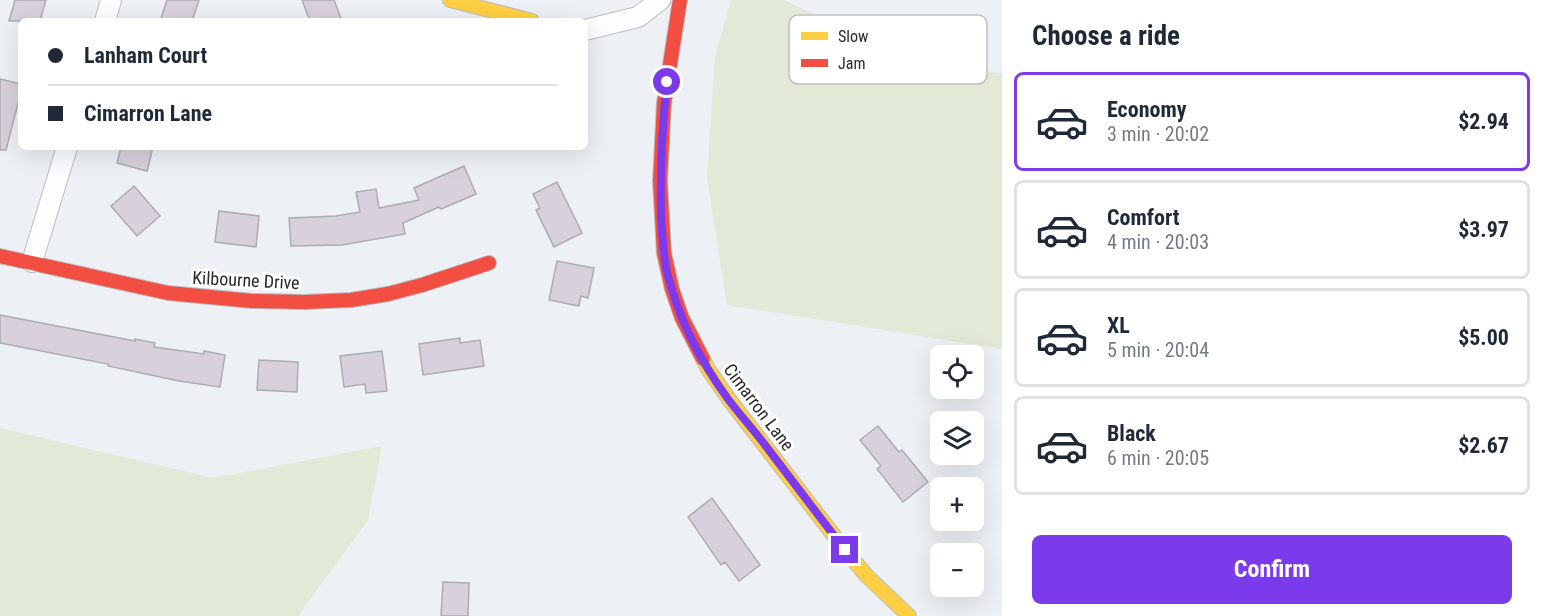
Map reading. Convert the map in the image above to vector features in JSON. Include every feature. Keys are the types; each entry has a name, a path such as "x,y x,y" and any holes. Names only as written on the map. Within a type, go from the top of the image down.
{"street":[{"path":"106,18 111,0"},
{"path":"450,0 520,18"},
{"path":"588,29 638,17 660,0"},
{"name":"Cimarron Lane","path":"680,0 664,103 660,181 664,253 672,289 682,318 708,369 728,398 845,550 866,575 909,616"},
{"path":"32,262 66,150"},
{"name":"Kilbourne Drive","path":"0,256 168,292 252,302 351,300 388,294 489,263"}],"green space":[{"path":"731,0 784,0 816,15 789,15 789,84 987,84 987,71 1002,74 1002,349 727,305 707,178 715,56"},
{"path":"0,428 213,478 382,446 368,520 298,616 0,616"}],"building":[{"path":"15,0 46,0 41,18 18,18 18,21 9,21"},
{"path":"167,0 199,0 193,18 161,18"},
{"path":"302,0 334,0 341,18 309,18"},
{"path":"0,79 18,83 18,104 6,150 0,150"},
{"path":"120,150 152,150 147,171 117,163"},
{"path":"464,166 476,194 403,223 405,234 342,245 291,246 289,218 336,216 360,212 356,192 376,189 379,208 419,200 414,188"},
{"path":"557,182 582,233 554,247 536,210 540,208 533,194"},
{"path":"134,186 160,216 137,236 111,206"},
{"path":"219,211 259,216 256,247 215,242"},
{"path":"557,261 594,268 588,298 581,296 579,306 549,300"},
{"path":"0,315 155,343 154,347 225,355 220,387 179,381 108,366 108,364 0,343"},
{"path":"460,338 460,343 480,340 484,366 423,375 419,344"},
{"path":"382,351 387,391 366,393 365,384 344,387 340,356"},
{"path":"259,360 298,362 297,392 257,390"},
{"path":"878,426 899,452 902,450 928,482 903,502 877,469 881,466 860,440"},
{"path":"712,498 760,565 739,581 725,562 721,565 688,517"},
{"path":"443,582 469,583 468,616 441,616"}],"traffic: slow":[{"path":"450,0 520,18"},
{"path":"703,359 728,398 845,550 866,575 909,616"}],"traffic: jam":[{"path":"680,0 664,103 660,181 664,253 672,289 682,318 703,359"},
{"path":"0,256 168,293 252,301 305,302 351,300 388,294 489,263"}],"route":[{"path":"667,82 660,181 662,226 667,270 682,318 708,369 728,398 845,550"}]}
